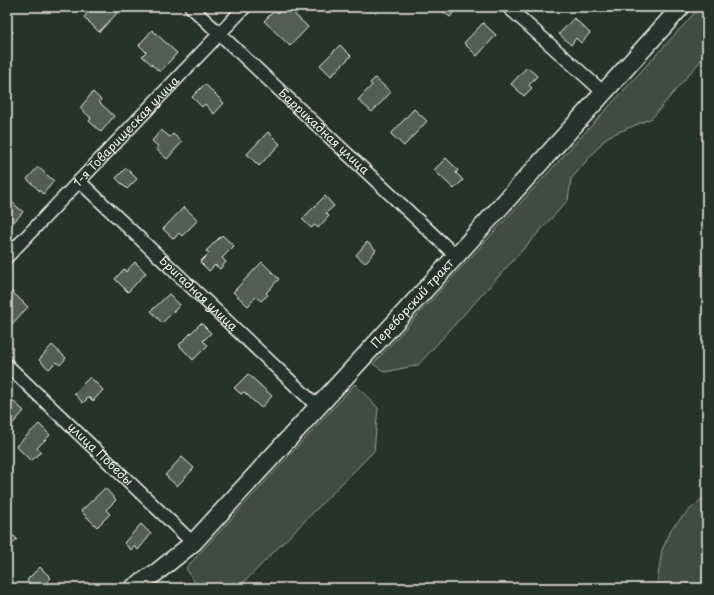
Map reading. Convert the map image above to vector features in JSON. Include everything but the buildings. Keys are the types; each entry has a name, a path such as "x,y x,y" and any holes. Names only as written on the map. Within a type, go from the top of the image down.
{"main road":[{"name":"Переборский тракт","path":"133,588 157,572 193,542 456,256 680,7"}],"street":[{"name":"Баррикадная улица","path":"191,7 456,256"},
{"name":"1-я Товарищеская улица","path":"7,257 245,7"},
{"path":"508,7 603,92"},
{"name":"Бригадная улица","path":"79,181 318,406"},
{"name":"улица Победы","path":"7,365 193,542"}],"shaded area":[{"path":"700,7 707,7 707,53 652,118 607,137 571,179 568,200 418,365 385,372 373,364"},
{"path":"355,384 378,408 374,451 238,588 198,588 186,568"},
{"path":"707,494 707,588 655,588 662,550 672,528"}]}
